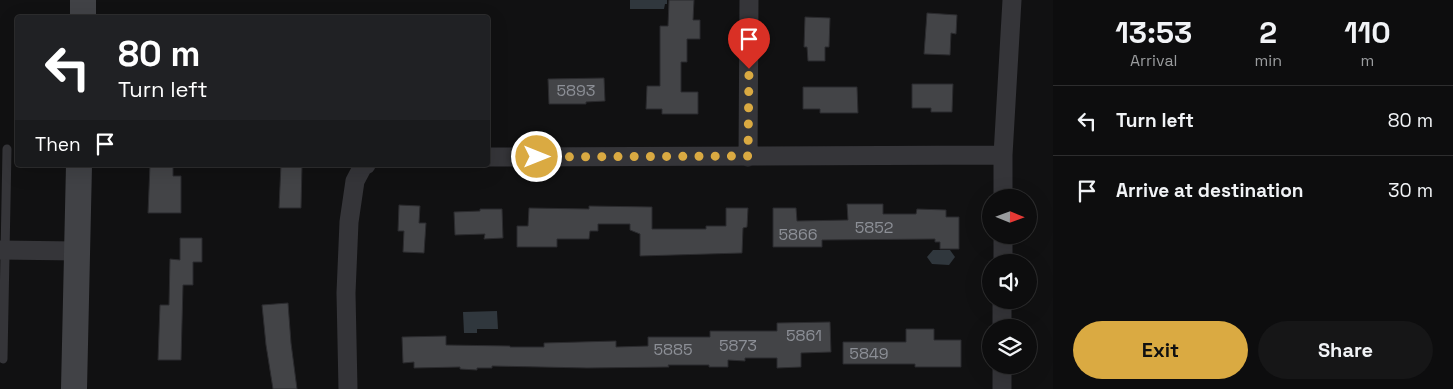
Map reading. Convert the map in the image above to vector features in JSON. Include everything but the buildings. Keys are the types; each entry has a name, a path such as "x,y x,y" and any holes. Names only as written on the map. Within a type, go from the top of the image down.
{"main road":[{"path":"83,0 83,15"},
{"path":"74,389 79,167"}],"street":[{"path":"748,156 749,0"},
{"path":"1003,189 1003,155 1012,0"},
{"path":"490,157 1003,155"},
{"path":"348,389 346,293 350,222 355,181 362,167"},
{"path":"2,250 77,251"},
{"path":"1002,374 1002,389"}],"lane":[{"path":"3,359 2,250 7,149"}],"shaded area":[{"path":"630,0 667,0 667,4 665,4 664,9 630,9"},
{"path":"933,250 950,250 955,257 949,265 932,264 927,257"},
{"path":"497,311 498,329 477,329 477,333 464,333 463,312"}],"route":[{"path":"537,157 748,156 749,69"}]}
